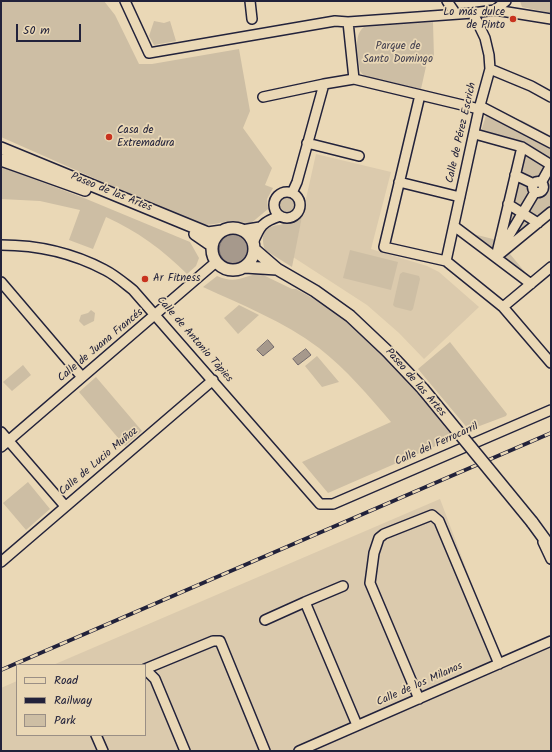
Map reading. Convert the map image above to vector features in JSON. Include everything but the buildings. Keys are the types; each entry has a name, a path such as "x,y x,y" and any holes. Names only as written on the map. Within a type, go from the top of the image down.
{"main road":[{"name":"Paseo de las Artes","path":"1,148 208,233 222,231"},
{"name":"Paseo de las Artes","path":"1,160 114,201 199,236 211,245"},
{"path":"228,228 242,230 248,234 254,247 251,261 245,267 235,271 228,270 216,262 212,256 211,245 213,239 228,228"},
{"name":"Paseo de las Artes","path":"254,247 277,270 315,291 350,316 387,351 422,389 535,526 551,548"},
{"name":"Paseo de las Artes","path":"245,267 277,270"}],"street":[{"path":"124,1 149,53 335,21 348,22 496,10 551,19"},
{"path":"250,1 252,19"},
{"path":"447,1 456,14"},
{"path":"496,10 506,1"},
{"name":"Calle de Pérez Escrich","path":"446,261 479,108 490,69 489,55 485,38 473,13"},
{"path":"348,22 354,79"},
{"path":"490,69 531,86 551,97"},
{"path":"263,97 354,79 479,108 551,143"},
{"path":"292,192 308,143 324,84"},
{"path":"420,95 384,246 446,261 503,307 551,363"},
{"path":"474,134 522,147 551,165 496,257"},
{"path":"308,143 359,156"},
{"path":"496,257 522,147"},
{"path":"515,175 551,195"},
{"path":"400,182 460,197"},
{"path":"286,192 292,192 299,200 299,210 292,217 277,213 273,206 277,196 286,192"},
{"path":"508,204 538,222"},
{"path":"496,257 551,212"},
{"path":"242,230 260,227 277,213"},
{"path":"454,226 531,284"},
{"path":"254,247 260,227"},
{"name":"Calle de Antonio Tàpies","path":"1,246 22,245 48,249 106,270 133,290 156,314 315,500 320,504 333,504"},
{"name":"Calle de Juana Francés","path":"1,447 216,262"},
{"path":"503,307 551,267"},
{"path":"1,282 82,377"},
{"name":"Calle de Lucio Muñoz","path":"1,562 213,380"},
{"name":"Calle del Ferrocarril","path":"333,504 551,410"},
{"path":"1,432 65,506"},
{"path":"419,699 370,583 370,573 379,538 384,534 432,515 439,521 499,664"},
{"path":"535,526 551,559"},
{"path":"264,620 343,586"},
{"path":"305,602 358,725"},
{"path":"146,669 213,641 220,641 264,749"},
{"name":"Calle de los Milanos","path":"299,751 551,641"},
{"path":"146,670 155,679 185,751"},
{"path":"96,736 103,751"}],"shaded area":[{"path":"316,154 391,172 371,249 427,266 439,272 479,307 424,359 399,333 367,305 293,257"},
{"path":"234,234 245,238 249,249 245,260 234,264 223,260 219,249 223,238"},
{"path":"268,340 274,347 263,356 257,350"},
{"path":"306,349 311,355 298,365 293,359"},
{"path":"440,499 502,664 551,644 551,751 1,751 1,688 16,681 16,736 146,736 146,664 55,664"}],"green space":[{"path":"1,1 104,1 115,15 139,64 152,64 239,49 250,111 243,128 272,168 265,185 273,188 267,199 268,209 250,224 230,221 200,225 1,137"},
{"path":"520,1 551,1 551,13 522,7"},
{"path":"154,21 164,23 170,21 176,41 154,45 149,36"},
{"name":"Parque de Santo Domingo","path":"433,22 434,58 427,62 421,89 364,76 360,71 357,41 360,31 364,27"},
{"path":"489,106 520,123 521,120 551,136 551,218 510,254 530,278 465,232 497,240 518,150 478,141"},
{"path":"1,167 84,198 190,242 199,258 196,266 187,274 169,257 149,242 128,228 106,217 93,249 69,240 80,210 40,201 1,199"},
{"path":"283,197 289,197 294,202 292,211 289,213 283,213 278,208 278,202"},
{"path":"302,217 292,267 265,250 263,239 264,232 268,228 295,221"},
{"path":"350,250 398,262 391,290 343,278"},
{"path":"403,272 419,276 420,279 413,309 411,311 395,307 393,305 400,274"},
{"path":"259,273 292,289 296,289 317,301 344,318 365,335 379,348 405,378 454,438 328,493 302,462 391,422 348,374 319,348 277,322 203,287 217,276 234,280"},
{"path":"239,305 259,315 238,334 224,318"},
{"path":"91,310 95,313 94,321 84,326 79,321 81,315 88,313"},
{"path":"450,342 507,414 506,416 469,430 418,369"},
{"path":"317,356 339,382 322,387 305,366"},
{"path":"23,365 31,375 12,391 3,382"},
{"path":"96,377 142,431 125,446 79,392"},
{"path":"28,482 50,509 26,530 3,503"}],"railway":[{"path":"1,670 551,433"}],"place":[{"name":"Lo más dulce de Pinto","path":"513,19"},
{"name":"Casa de Extremadura","path":"109,137"},
{"name":"Ar Fitness","path":"145,279"}]}
